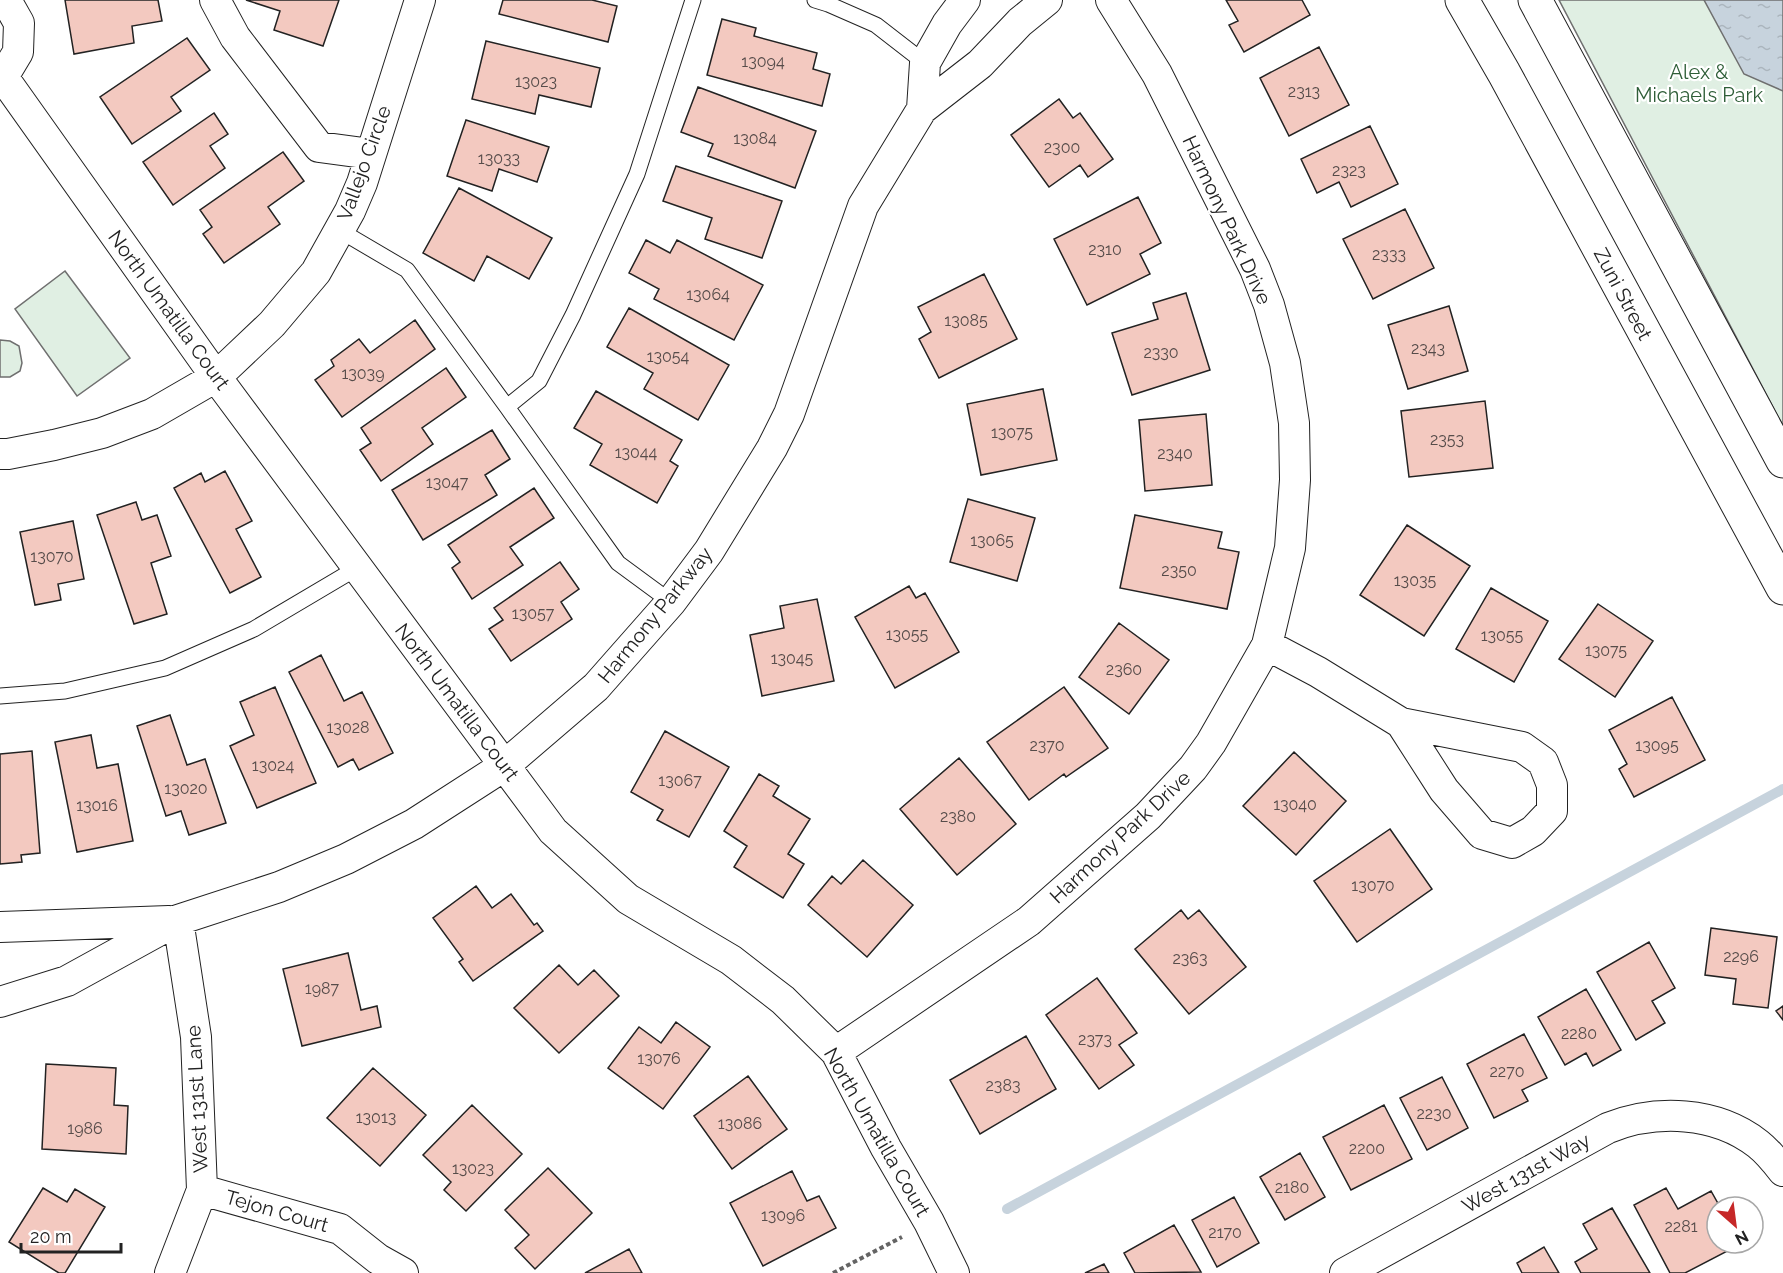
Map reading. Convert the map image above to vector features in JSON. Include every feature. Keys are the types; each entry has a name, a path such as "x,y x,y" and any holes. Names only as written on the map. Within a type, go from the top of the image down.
{"main road":[{"name":"Zuni Street","path":"1462,0 1504,73 1783,588"},
{"path":"1535,0 1783,460"}],"street":[{"path":"1,78 18,52 19,23 6,0"},
{"path":"215,0 235,37 319,147 371,154"},
{"name":"Vallejo Circle","path":"0,454 54,445 102,433 153,414 216,377 272,324 316,272 350,211 371,154 420,0"},
{"name":"Harmony Parkway","path":"922,109 925,63 947,24 965,0"},
{"name":"Harmony Parkway","path":"0,1002 67,981 178,920 279,887 346,859 414,824 504,766 596,687 671,602 709,551 772,448 789,414 863,206 922,109 980,64 1020,22 1047,0"},
{"name":"Harmony Park Drive","path":"836,1052 1029,921 1148,816 1193,768 1211,743 1267,645 1290,548 1296,480 1294,423 1285,363 1269,305 1255,269 1157,74 1111,0"},
{"name":"North Umatilla Court","path":"1,78 216,377 552,831 628,899 731,960 783,1000 836,1052 886,1148 929,1222 954,1273"},
{"path":"1267,645 1318,672 1401,723 1522,747 1543,762 1552,785 1552,811 1533,831 1512,843 1482,834 1444,790 1401,723"},
{"name":"Harmony Parkway","path":"0,927 178,920"},
{"name":"West 131st Lane","path":"170,1273 202,1190 196,1037 178,920"},
{"name":"West 131st Way","path":"1345,1273 1622,1122 1665,1115 1687,1116 1718,1123 1740,1132 1759,1145 1783,1171"},
{"name":"Tejon Court","path":"202,1190 340,1229 388,1268"}],"lane":[{"path":"507,407 539,381 573,315 637,174 693,0"},
{"path":"815,0 876,25 925,63"},
{"path":"339,230 407,270 618,563 671,602"},
{"path":"0,696 64,691 165,668 254,629 357,568"}],"path":[{"path":"833,1273 929,1222"}],"green space":[{"name":"Alex & Michaels Park","path":"1559,0 1783,0 1783,426"},
{"path":"65,271 130,358 77,396 15,309"},
{"path":"0,340 10,341 19,346 22,363 20,371 10,377 0,377"}],"water":[{"path":"1704,0 1783,0 1783,91 1744,74"}],"building":[{"path":"65,0 158,0 162,21 132,26 134,43 74,54"},
{"path":"246,0 339,0 323,46 274,30 280,11"},
{"path":"503,0 592,0 617,6 608,42 499,14"},
{"path":"1226,0 1302,0 1310,15 1244,52 1229,25 1238,21"},
{"path":"722,19 756,28 754,36 817,53 813,69 830,74 822,106 707,75"},
{"path":"187,38 210,70 171,97 181,111 132,144 100,97"},
{"path":"486,41 600,68 591,107 539,95 535,114 472,99"},
{"path":"1319,47 1349,105 1289,136 1260,78"},
{"path":"698,87 816,131 795,188 708,156 713,144 681,132"},
{"path":"1059,99 1073,118 1080,113 1113,159 1088,177 1080,165 1049,187 1011,135"},
{"path":"214,113 228,134 210,146 225,168 173,205 143,162"},
{"path":"466,120 549,147 537,182 499,169 492,191 447,176"},
{"path":"1370,126 1398,184 1351,207 1339,182 1317,193 1301,159"},
{"path":"283,152 304,181 268,207 280,224 224,263 203,234 212,227 200,210"},
{"path":"676,166 782,201 762,258 705,239 712,218 663,201"},
{"path":"459,188 552,238 529,279 487,256 474,281 423,253"},
{"path":"1138,197 1161,243 1140,254 1150,274 1087,305 1054,239"},
{"path":"1405,209 1434,268 1373,299 1343,239"},
{"path":"646,240 670,253 677,240 763,285 734,340 654,299 659,289 629,273"},
{"path":"984,274 1017,339 939,378 919,339 931,332 918,307"},
{"path":"1186,293 1210,370 1132,395 1112,333 1158,319 1153,303"},
{"path":"1449,306 1468,371 1408,389 1388,325"},
{"path":"629,308 729,365 698,420 644,389 653,373 607,347"},
{"path":"415,320 435,349 342,417 315,380 334,366 331,360 359,339 370,353"},
{"path":"446,368 466,397 422,428 433,444 381,481 360,450 371,443 361,428"},
{"path":"1043,389 1057,460 981,475 967,404"},
{"path":"596,391 682,440 670,461 678,466 657,503 590,465 602,444 574,428"},
{"path":"1485,401 1493,468 1409,477 1401,411"},
{"path":"1206,414 1212,485 1145,491 1139,420"},
{"path":"492,430 510,459 485,475 497,495 423,540 392,490"},
{"path":"225,471 252,521 236,529 261,577 230,593 174,488 201,473 205,482"},
{"path":"534,488 554,518 510,547 523,565 472,599 452,568 460,562 448,545"},
{"path":"968,499 1035,518 1017,581 950,562"},
{"path":"136,502 142,520 157,515 171,556 151,563 167,614 134,624 97,515"},
{"path":"1135,515 1222,532 1218,548 1239,552 1227,609 1120,588"},
{"path":"73,521 84,579 58,584 61,600 35,605 20,532"},
{"path":"1407,525 1470,566 1424,636 1360,595"},
{"path":"560,562 579,589 561,602 572,619 511,661 489,629 503,620 494,608"},
{"path":"909,586 916,598 925,593 959,652 895,688 855,617"},
{"path":"1491,588 1548,621 1514,682 1456,649"},
{"path":"817,599 834,681 762,696 750,635 784,628 780,606"},
{"path":"1598,604 1653,641 1615,697 1559,659"},
{"path":"1119,623 1169,660 1129,714 1079,677"},
{"path":"321,655 344,701 362,692 393,753 359,770 353,759 338,767 289,672"},
{"path":"275,687 316,783 257,808 230,746 254,735 240,702"},
{"path":"1064,687 1108,748 1066,777 1064,774 1029,800 987,742"},
{"path":"1672,697 1705,760 1634,797 1619,769 1627,764 1609,730"},
{"path":"170,715 187,765 205,759 226,823 189,835 181,811 166,816 137,726"},
{"path":"665,731 729,767 689,837 657,820 663,810 631,792"},
{"path":"91,735 97,768 118,764 133,841 77,852 55,742"},
{"path":"32,751 40,853 21,855 22,862 0,864 0,754"},
{"path":"1294,752 1346,801 1296,855 1243,806"},
{"path":"959,758 1016,824 957,875 900,809"},
{"path":"759,774 779,786 773,796 810,819 788,854 804,864 783,898 734,867 747,846 724,831"},
{"path":"1390,829 1432,889 1357,942 1314,881"},
{"path":"863,860 913,905 867,957 808,905 832,876 841,884"},
{"path":"476,886 492,908 511,894 534,925 537,923 543,931 473,981 459,962 463,959 433,918"},
{"path":"1181,910 1188,919 1199,910 1246,967 1189,1014 1135,949"},
{"path":"1711,928 1777,937 1768,1008 1733,1004 1736,979 1705,975"},
{"path":"1649,942 1675,988 1652,1001 1665,1023 1636,1040 1597,972"},
{"path":"348,953 361,1010 377,1006 381,1027 302,1046 283,969"},
{"path":"559,965 578,985 594,970 619,996 559,1053 514,1008"},
{"path":"1097,978 1137,1033 1119,1045 1134,1065 1099,1089 1046,1015"},
{"path":"1586,989 1621,1050 1593,1066 1586,1053 1565,1065 1538,1017"},
{"path":"1783,1006 1783,1020 1776,1011"},
{"path":"676,1022 710,1047 663,1109 608,1068 639,1027 661,1043"},
{"path":"1524,1034 1547,1078 1522,1090 1528,1101 1494,1118 1467,1064"},
{"path":"1026,1036 1056,1089 980,1134 950,1080"},
{"path":"46,1064 116,1068 114,1105 128,1106 126,1154 42,1149"},
{"path":"373,1068 426,1115 380,1166 327,1118"},
{"path":"748,1076 787,1129 732,1169 694,1116"},
{"path":"1442,1077 1468,1128 1427,1150 1400,1098"},
{"path":"472,1105 522,1154 466,1211 444,1190 451,1182 423,1155"},
{"path":"1384,1105 1412,1159 1351,1190 1323,1137"},
{"path":"1300,1153 1325,1197 1285,1220 1260,1177"},
{"path":"548,1168 592,1213 535,1269 515,1248 529,1235 505,1210"},
{"path":"792,1171 807,1201 819,1196 836,1228 763,1266 730,1203"},
{"path":"43,1188 67,1202 75,1189 105,1207 65,1273 59,1273 9,1242"},
{"path":"1666,1188 1678,1209 1711,1191 1713,1195 1705,1195 1705,1255 1720,1255 1685,1273 1670,1273 1634,1205"},
{"path":"1234,1197 1259,1243 1217,1267 1192,1220"},
{"path":"1612,1208 1650,1273 1581,1273 1575,1262 1597,1249 1583,1224"},
{"path":"1174,1225 1201,1272 1135,1273 1124,1253"},
{"path":"1544,1247 1559,1273 1522,1273 1517,1263"},
{"path":"629,1249 642,1273 585,1273"},
{"path":"1104,1264 1109,1273 1085,1273"}],"waterway":[{"path":"1007,1209 1783,789"}]}
